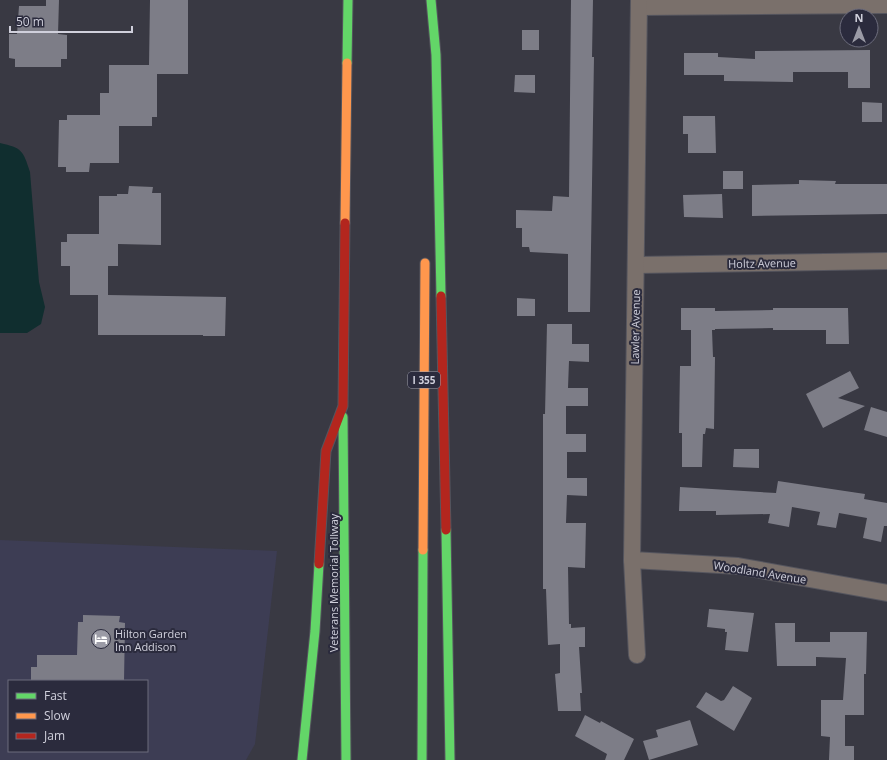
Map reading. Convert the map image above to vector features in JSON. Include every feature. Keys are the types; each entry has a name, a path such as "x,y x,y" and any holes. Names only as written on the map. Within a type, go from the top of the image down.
{"highway":[{"name":"Veterans Memorial Tollway","path":"346,760 343,406 348,0"},
{"path":"426,63 427,0"},
{"path":"431,0 436,55 438,235 444,380 450,760"},
{"name":"I 355","path":"422,760 425,253"},
{"path":"302,760 315,631 326,451 343,406"}],"street":[{"path":"639,4 887,5"},
{"name":"Lawler Avenue","path":"637,655 632,560 639,4"},
{"name":"Holtz Avenue","path":"636,265 887,261"},
{"name":"Woodland Avenue","path":"632,560 738,566 887,593"}],"shaded area":[{"path":"0,143 21,151 30,172 39,282 45,307 41,324 27,333 0,333"},
{"path":"0,540 277,551 255,744 246,760 0,760"}],"building":[{"path":"46,0 59,0 58,34 67,35 67,59 61,59 61,67 15,67 15,59 9,58 9,34 17,34 19,6 46,6"},
{"path":"150,0 188,0 188,74 157,74 157,117 152,117 152,126 119,126 119,163 90,163 89,172 66,172 66,167 58,167 59,120 67,120 67,115 100,115 100,93 109,93 109,65 149,65"},
{"path":"571,0 593,0 592,57 594,57 590,312 568,312 568,254 530,252 529,247 522,247 522,228 516,228 516,210 552,211 553,196 569,197"},
{"path":"522,30 539,30 539,50 522,50"},
{"path":"870,50 870,88 848,88 848,72 793,72 793,82 724,81 724,75 684,75 684,53 718,53 718,57 755,59 755,51"},
{"path":"515,75 535,75 535,93 514,92"},
{"path":"862,102 882,103 882,122 862,122"},
{"path":"683,116 715,116 716,153 688,153 688,134 683,134"},
{"path":"723,171 743,171 743,189 723,189"},
{"path":"799,180 836,181 835,184 887,184 887,214 752,216 752,185 799,184"},
{"path":"129,186 153,187 152,193 161,193 161,245 118,244 118,266 108,266 108,295 226,297 225,336 98,335 98,295 70,295 70,266 61,266 61,242 67,242 67,234 99,234 99,196 117,196 117,194 128,194"},
{"path":"722,194 723,218 684,217 683,195"},
{"path":"517,298 535,299 535,316 517,316"},
{"path":"681,308 715,308 715,311 773,310 773,308 848,308 849,344 826,344 826,330 773,330 773,328 712,330 713,357 715,357 714,429 706,428 705,434 703,434 702,467 682,467 682,433 679,433 680,366 691,366 691,330 681,330"},
{"path":"547,324 572,324 572,344 589,344 589,362 569,361 568,388 588,388 588,406 566,406 566,434 586,434 586,452 567,452 567,478 587,478 587,496 567,495 566,523 586,523 585,568 568,567 569,624 571,624 571,628 585,627 585,647 579,647 582,693 580,693 581,711 558,711 555,674 560,673 560,644 548,645 546,589 543,589 543,414 545,414"},
{"path":"850,371 859,388 838,398 865,406 823,428 806,394"},
{"path":"871,407 887,412 887,437 864,430"},
{"path":"734,449 759,449 759,468 733,467"},
{"path":"778,481 865,494 864,499 887,503 887,526 884,526 881,542 863,538 867,518 839,513 836,528 817,525 820,512 792,507 789,527 768,523 770,514 716,515 716,511 679,511 680,487 776,493"},
{"path":"709,609 754,613 748,652 725,650 727,632 725,632 725,629 707,627"},
{"name":"Hilton Garden Inn Addison","path":"83,615 120,616 119,622 125,623 124,680 31,680 31,667 37,667 37,655 77,655 78,622 83,622"},
{"path":"775,623 795,623 795,642 830,642 830,632 867,632 866,674 864,674 864,715 845,715 845,746 854,746 854,760 829,760 830,737 821,736 821,700 843,700 846,658 816,657 816,666 777,666"},
{"path":"733,686 752,698 734,731 696,707 706,692 721,701 724,700"},
{"path":"585,715 600,723 601,721 634,739 624,760 605,760 607,754 575,736"},
{"path":"690,720 698,745 649,760 643,741 658,737 656,730"}],"traffic: fast":[{"path":"347,63 348,0"},
{"path":"431,0 436,55 441,296"},
{"path":"343,417 346,760"},
{"path":"446,530 450,760"},
{"path":"422,760 423,550"},
{"path":"302,760 315,631 319,564"}],"traffic: slow":[{"path":"345,223 347,63"},
{"path":"423,550 425,263"}],"traffic: jam":[{"path":"319,564 326,451 343,406 345,223"},
{"path":"441,296 446,530"}],"place":[{"name":"Hilton Garden Inn Addison","path":"101,639"}]}
